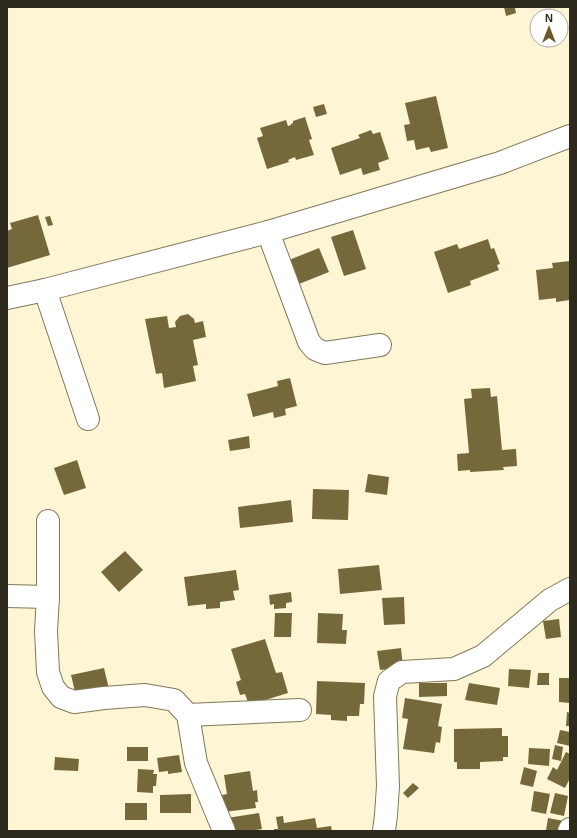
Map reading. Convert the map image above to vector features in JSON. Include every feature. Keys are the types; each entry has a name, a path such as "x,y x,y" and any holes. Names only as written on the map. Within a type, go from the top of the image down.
{"street":[{"path":"7,298 45,290 268,232 500,163 570,136"},
{"path":"268,232 310,342 315,350 325,352 380,345"},
{"path":"45,290 88,419"},
{"path":"48,521 48,597 46,631 48,672 53,687 62,697 74,702 145,695 174,700 188,715 196,763 224,831"},
{"path":"384,831 388,786 385,696 389,681 402,672 454,669 483,656 550,600 570,589"},
{"path":"7,596 48,597"},
{"path":"188,715 300,710"}],"building":[{"path":"504,7 518,7 515,8 516,13 506,16"},
{"path":"436,96 448,148 431,152 429,147 416,150 414,140 407,141 404,125 410,124 405,103"},
{"path":"324,104 327,114 316,117 313,107"},
{"path":"305,117 312,139 309,140 314,155 296,160 295,157 288,160 289,162 267,169 257,138 263,136 260,128 286,120 288,126 293,123 293,121"},
{"path":"371,130 373,134 380,132 389,159 378,163 380,170 363,175 361,168 340,175 331,148 360,138 358,135"},
{"path":"38,215 50,255 7,268 7,231 12,229 10,223"},
{"path":"50,216 53,225 48,226 45,217"},
{"path":"353,230 366,269 344,276 331,237"},
{"path":"488,239 491,249 494,248 500,264 497,265 499,270 470,281 471,285 448,293 434,252 457,244 459,249"},
{"path":"319,248 329,272 294,286 284,262"},
{"path":"570,261 570,300 556,302 556,298 539,300 536,270 553,268 552,263"},
{"path":"188,314 194,319 195,323 203,321 206,337 193,340 198,365 193,366 196,381 164,388 162,373 156,374 145,319 167,316 169,328 176,327 175,322 180,316"},
{"path":"290,378 297,406 285,409 286,415 274,418 273,412 253,417 247,394 278,386 277,381"},
{"path":"490,388 491,397 497,396 502,450 516,449 517,466 503,467 504,470 470,472 470,470 458,471 457,454 469,453 464,399 472,398 471,389"},
{"path":"249,436 250,448 230,451 228,440"},
{"path":"77,460 86,488 64,495 54,468"},
{"path":"368,474 389,477 387,495 365,492"},
{"path":"313,489 349,490 348,520 312,519"},
{"path":"291,500 293,522 240,528 238,507"},
{"path":"125,551 143,570 119,592 101,572"},
{"path":"379,565 382,590 340,594 338,569"},
{"path":"236,570 239,590 233,591 235,600 220,602 220,608 206,609 206,604 188,606 184,577"},
{"path":"291,592 292,602 286,603 286,608 274,609 274,604 270,605 269,595"},
{"path":"404,597 405,624 384,625 382,598"},
{"path":"275,613 292,613 291,637 274,637"},
{"path":"318,613 343,614 342,630 347,630 346,644 317,643"},
{"path":"559,619 561,637 546,639 543,621"},
{"path":"265,639 276,673 282,672 288,693 249,705 245,694 240,695 236,682 241,680 231,649"},
{"path":"401,648 403,667 380,670 377,651"},
{"path":"104,668 109,689 76,696 71,675"},
{"path":"509,669 531,670 529,688 508,686"},
{"path":"538,673 549,673 549,685 537,685"},
{"path":"559,678 570,678 570,703 559,702"},
{"path":"317,681 365,683 364,704 360,704 359,716 347,716 347,721 331,720 331,715 316,714"},
{"path":"419,683 447,683 447,696 419,697"},
{"path":"469,683 500,688 497,705 465,700"},
{"path":"405,698 442,704 438,726 442,727 440,743 436,742 434,753 403,749 408,719 402,718"},
{"path":"567,712 570,713 570,726 566,726"},
{"path":"502,728 502,736 508,736 508,757 503,757 503,761 480,762 480,769 457,769 457,762 454,762 454,729"},
{"path":"560,730 570,732 570,746 557,743"},
{"path":"555,745 563,747 561,761 552,759"},
{"path":"127,747 148,747 148,761 127,761"},
{"path":"529,748 550,749 549,766 528,764"},
{"path":"566,752 570,754 570,778 565,788 547,779 553,767 557,770"},
{"path":"179,755 182,772 168,774 168,771 159,772 157,758"},
{"path":"55,757 79,759 78,771 54,770"},
{"path":"524,767 537,771 533,787 520,784"},
{"path":"138,769 154,770 153,774 157,774 156,786 153,786 153,793 137,792"},
{"path":"250,771 253,791 257,790 258,802 255,802 256,808 224,812 222,795 227,794 224,775"},
{"path":"413,783 419,788 408,798 403,793"},
{"path":"534,791 550,794 546,814 531,811"},
{"path":"555,793 568,796 564,816 550,813"},
{"path":"191,794 191,813 160,813 160,795"},
{"path":"125,803 147,803 147,820 125,820"},
{"path":"259,813 262,829 230,831 227,818"},
{"path":"283,816 284,823 315,818 317,828 331,826 332,831 274,831 274,829 278,829 276,817"},
{"path":"548,818 564,821 562,831 546,830"}]}
